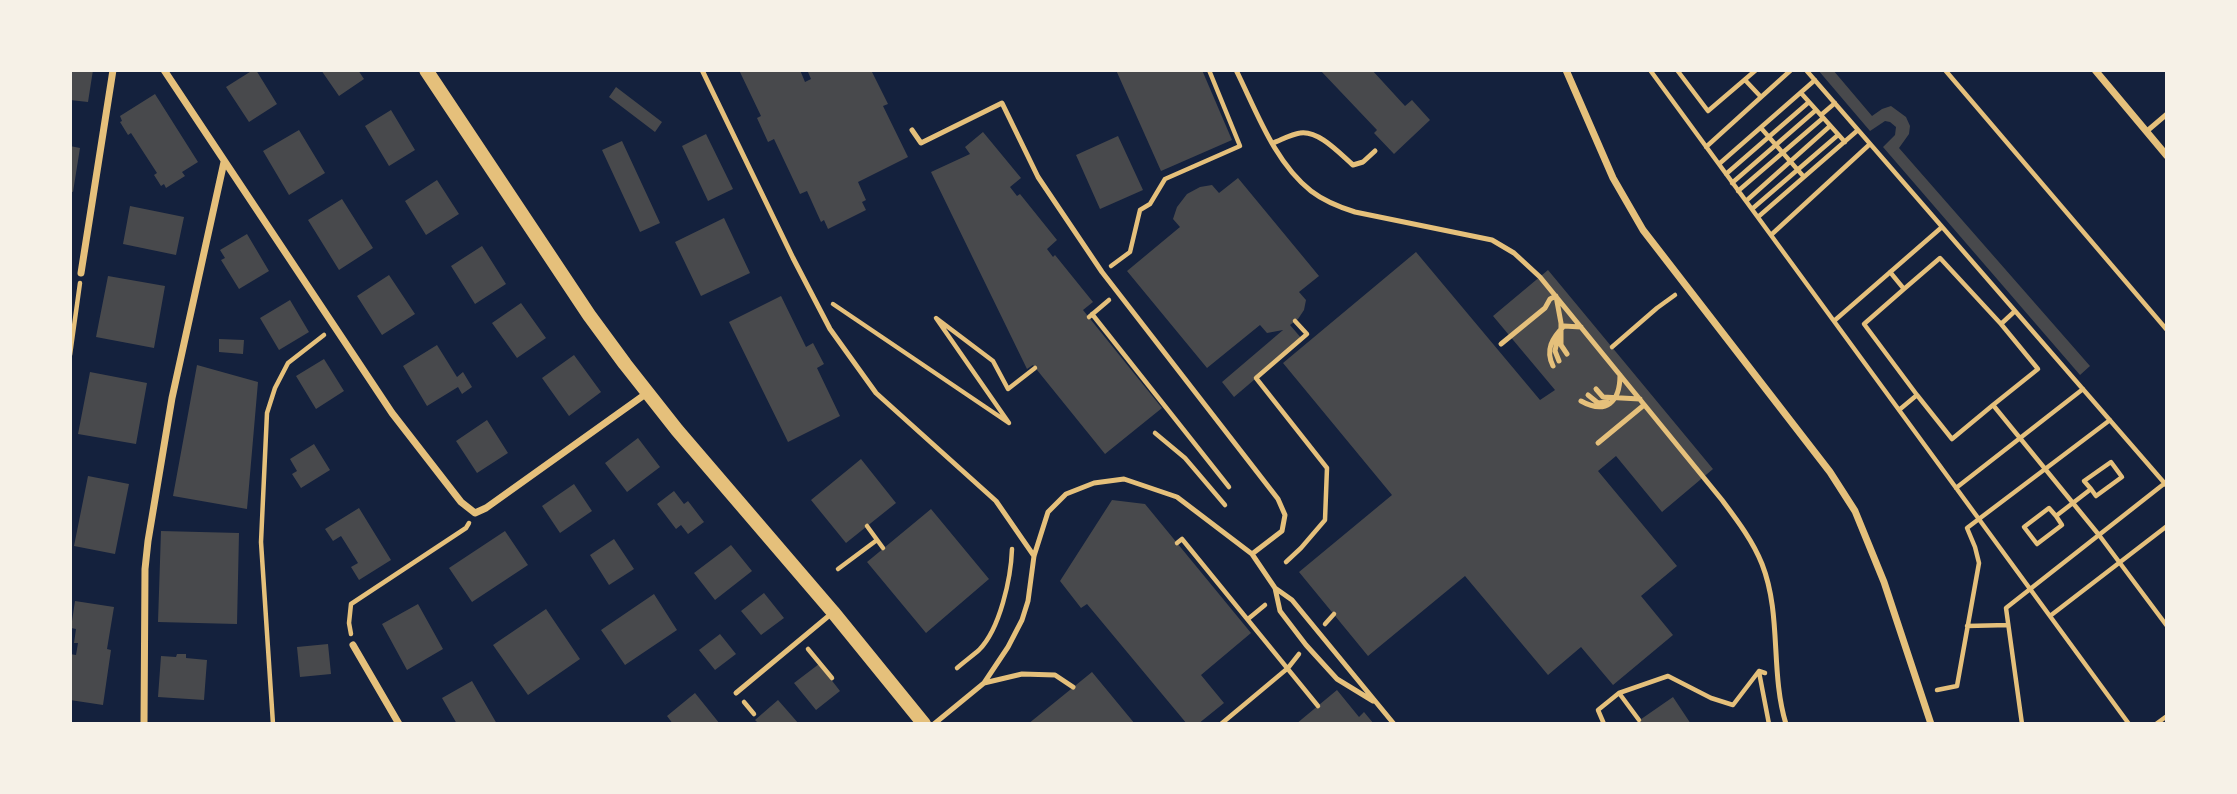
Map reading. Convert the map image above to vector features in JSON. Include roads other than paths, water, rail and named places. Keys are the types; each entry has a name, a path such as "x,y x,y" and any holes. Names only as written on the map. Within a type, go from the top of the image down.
{"main road":[{"path":"426,70 589,315 647,392 932,724"}],"street":[{"path":"81,273 113,70"},
{"path":"164,70 392,414 461,502 475,513 486,508 647,392"},
{"path":"1566,70 1613,178 1643,230 1830,471 1855,511 1884,582 1931,724"},
{"path":"2095,70 2167,156"},
{"path":"144,724 145,569 148,541 172,398 224,162"},
{"path":"353,645 399,724"}],"lane":[{"path":"702,70 830,329 876,393 996,501 1034,556"},
{"path":"1236,70 1282,159 1310,190 1334,205 1355,212 1492,240 1514,253 1556,296 1746,533 1762,564 1773,614 1777,675 1786,724"},
{"path":"912,130 921,144 1002,103 1038,177 1102,272 1278,499 1285,515 1282,531 1252,554"},
{"path":"2147,131 2167,114"},
{"path":"1273,143 1301,132 1313,135 1330,145 1353,165 1363,162 1376,151"},
{"path":"1556,296 1561,323 1555,351 1559,361"},
{"path":"1501,344 1556,296"},
{"path":"1553,366 1549,359 1551,342 1560,330 1568,325 1581,327"},
{"path":"1560,330 1561,345 1567,354"},
{"path":"1581,401 1596,408 1606,406 1616,398 1620,375"},
{"path":"1596,389 1603,397 1642,402"},
{"path":"1588,395 1598,403 1616,398"},
{"path":"1598,443 1642,402"},
{"path":"932,724 984,684 1008,647 1028,601 1034,556 1048,512 1066,494 1094,483 1124,479 1177,497 1252,554 1275,588 1292,600 1394,724"},
{"path":"1275,588 1280,611 1306,645 1337,679 1376,702"},
{"path":"737,693 834,612"},
{"path":"984,684 1023,674 1055,675 1073,687"}]}
